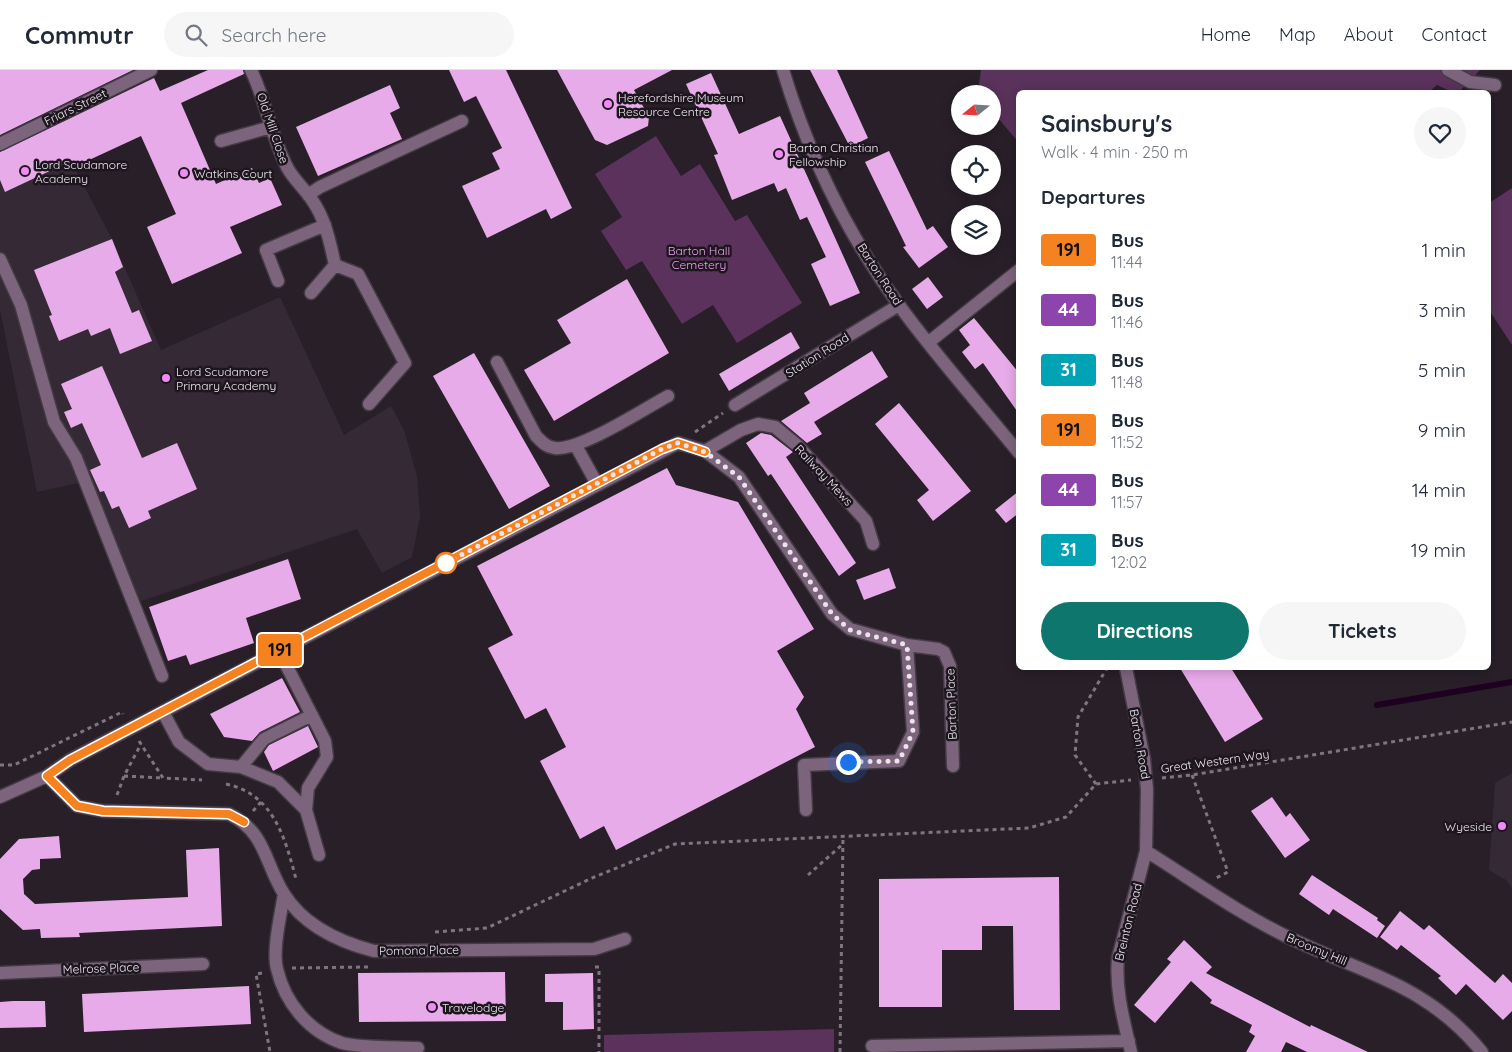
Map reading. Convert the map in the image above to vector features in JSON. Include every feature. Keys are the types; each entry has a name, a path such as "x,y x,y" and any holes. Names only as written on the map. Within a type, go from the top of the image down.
{"street":[{"name":"Friars Street","path":"0,144 151,70"},
{"name":"Old Mill Close","path":"251,70 261,92 271,127 288,168 308,195 325,225 335,265"},
{"name":"Barton Road","path":"783,70 794,106 818,162 854,234 899,305 1016,449"},
{"path":"1448,70 1470,82 1495,85"},
{"path":"308,195 320,186 462,121"},
{"path":"221,140 271,127"},
{"path":"278,281 266,250 325,225"},
{"path":"0,259 21,305 54,422 76,458 162,676"},
{"path":"311,293 335,265 358,274 405,363 369,404"},
{"path":"929,342 1016,272"},
{"name":"Station Road","path":"735,405 899,305"},
{"path":"497,362 536,436 544,445 556,448 576,446 668,396"},
{"name":"Railway Mews","path":"705,452 740,430 758,424 774,427 798,446 866,521 873,544"},
{"path":"0,797 47,776 70,760 678,443"},
{"name":"Barton Place","path":"678,443 705,452 739,477 832,614 850,630 907,645 938,649 948,658 950,666 953,766"},
{"path":"576,446 597,484"},
{"path":"806,810 804,765 899,761 913,732 907,645"},
{"path":"279,651 325,741 328,757 308,788 306,810 319,854"},
{"name":"Barton Road","path":"1126,670 1144,758 1147,789 1146,851"},
{"path":"163,712 179,742 208,764 241,767 278,782 306,810"},
{"path":"241,767 264,740 312,715"},
{"path":"47,776 77,806 111,811"},
{"name":"Pomona Place","path":"111,811 229,814 244,822 258,838 284,894 297,911 326,932 347,944 374,951 594,949 625,938"},
{"name":"Broomy Hill","path":"1146,851 1293,940 1382,976 1419,996 1448,1016 1482,1052"},
{"name":"Breinton Road","path":"1130,1046 1119,1000 1116,976 1118,958 1146,851"},
{"path":"284,894 278,927 276,968 290,1002 313,1029 343,1043 418,1048"},
{"name":"Melrose Place","path":"0,973 202,964"},
{"path":"872,1046 1130,1046"}],"path":[{"path":"678,443 735,405"},
{"path":"1096,784 1075,755 1078,717 1106,670"},
{"path":"0,765 14,765 122,712 163,778"},
{"name":"Great Western Way","path":"1155,778 1192,775 1512,722"},
{"path":"111,811 124,776 141,744"},
{"path":"1192,775 1228,872 1202,886"},
{"path":"124,776 211,780"},
{"path":"427,933 487,928 600,874 675,844 712,840 844,837 1029,828 1066,817 1096,784 1136,780"},
{"path":"218,782 240,787 261,802 275,818 287,846 296,882"},
{"path":"840,1052 844,837"},
{"path":"808,875 844,844"},
{"path":"270,1052 256,974 276,968 375,967"},
{"path":"590,967 599,967 599,1052"}],"shaded area":[{"name":"Lord Scudamore Primary Academy","path":"58,131 74,167 112,239 161,350 280,297 344,435 391,406 404,430 417,476 420,516 412,557 382,573 357,529 132,604 83,482 37,492 0,310 0,158"},
{"name":"Wyeside","path":"1512,773 1512,888 1506,880 1489,870 1495,783"}],"green space":[{"path":"981,70 1480,70 1461,90 1448,90 1437,85 1431,90 1016,90 1016,139 1001,122 1001,85 979,85"},
{"name":"Barton Hall Cemetery","path":"656,136 681,176 700,164 735,221 747,215 802,303 737,343 713,305 682,324 642,261 626,270 601,231 622,217 595,174"},
{"path":"1512,188 1512,345 1491,313 1491,202"},
{"path":"834,1029 834,1052 604,1052 604,1035"}],"building":[{"path":"0,70 133,70 0,135"},
{"name":"Watkins Court","path":"208,70 243,70 244,74 181,103 216,184 252,168 259,183 270,178 282,205 230,227 242,253 172,284 147,227 176,214 141,136 74,167 71,161 5,192 0,180 0,152 154,78 160,91"},
{"path":"449,70 506,70 572,208 551,219 546,209 487,238 462,186 500,169 492,153 502,148 476,96 464,102"},
{"name":"Herefordshire Museum Resource Centre","path":"557,70 672,70 634,90 649,117 648,126 607,145 595,140"},
{"path":"810,70 837,70 868,138 850,147"},
{"path":"711,73 739,134 780,116 860,293 830,306 811,264 826,257 807,217 800,220 786,188 778,192 774,183 732,200 714,155 718,154 686,84"},
{"path":"390,85 400,108 390,113 402,139 318,176 296,127"},
{"path":"889,151 927,230 933,226 948,247 919,268 903,247 906,246 865,162"},
{"path":"112,239 123,267 115,272 132,313 139,310 152,341 120,354 110,328 91,336 88,329 59,341 49,316 52,315 34,270"},
{"path":"928,277 943,297 927,309 912,289"},
{"path":"627,279 669,353 554,421 524,370 571,343 557,320"},
{"path":"974,318 1016,369 1016,410 983,363 975,369 962,352 970,345 959,330"},
{"path":"791,332 800,348 729,391 719,374"},
{"path":"872,351 888,377 814,422 822,434 807,443 781,421 810,403 804,393"},
{"path":"474,353 550,486 509,509 433,376"},
{"path":"102,366 142,458 177,443 197,489 148,511 151,518 129,528 119,506 112,509 104,491 100,492 90,470 101,465 82,423 71,428 64,412 72,409 61,384"},
{"path":"899,403 971,491 933,521 917,500 929,490 875,424"},
{"path":"761,433 771,435 793,452 786,457 856,563 839,576 771,474 768,476 746,443"},
{"path":"667,468 676,485 738,502 814,629 777,651 804,697 796,709 815,747 616,850 604,826 580,839 540,761 566,747 546,708 525,719 488,648 513,635 477,566"},
{"path":"1016,493 1016,515 1006,523 995,510"},
{"path":"288,559 301,599 246,618 254,643 190,665 186,655 168,661 149,607"},
{"path":"889,568 896,588 864,600 856,580"},
{"path":"1181,670 1232,670 1263,719 1225,742"},
{"path":"282,678 300,712 260,732 252,741 224,737 210,714"},
{"path":"308,726 318,747 273,771 264,752 269,745"},
{"path":"1272,797 1286,817 1290,813 1310,840 1285,858 1251,811"},
{"path":"59,836 61,858 40,859 40,869 32,870 23,879 24,894 35,904 188,897 186,850 219,848 222,926 79,933 80,937 41,938 40,929 23,930 0,909 0,859 19,839"},
{"path":"1312,875 1378,918 1377,920 1385,926 1377,938 1333,909 1329,915 1299,894"},
{"path":"1059,877 1060,1010 1014,1010 1013,926 982,926 982,950 942,950 942,1007 879,1007 879,879"},
{"path":"1400,911 1424,930 1429,925 1495,983 1503,974 1512,983 1512,1011 1503,1020 1466,984 1456,995 1438,978 1441,976 1401,945 1397,950 1380,937"},
{"path":"1184,940 1212,967 1206,973 1310,1027 1311,1025 1368,1052 1307,1052 1286,1042 1281,1052 1246,1052 1255,1036 1249,1032 1252,1025 1210,1003 1212,1000 1191,981 1155,1023 1134,1005 1171,962 1167,959"},
{"name":"Travelodge","path":"505,972 506,1021 359,1022 358,973"},
{"path":"593,973 594,1029 563,1030 563,1002 545,1002 545,974"},
{"path":"249,986 251,1024 84,1032 82,994"},
{"path":"45,1001 46,1027 0,1028 0,1002"}],"waterway":[{"path":"1377,705 1512,682"}],"bus line":[{"name":"191","path":"244,822 229,814 103,811 77,806 47,776 70,760 662,449 678,443 705,452"}],"place":[{"name":"Herefordshire Museum Resource Centre","path":"608,104"},
{"name":"Barton Christian Fellowship","path":"779,154"},
{"name":"Lord Scudamore Academy","path":"25,171"},
{"name":"Watkins Court","path":"184,173"},
{"name":"Lord Scudamore Primary Academy","path":"166,378"},
{"name":"Wyeside","path":"1502,826"},
{"name":"Travelodge","path":"432,1007"}],"route":[{"path":"446,563 662,449 678,443 705,452 739,477 832,614 850,630 907,645 913,732 908,745 899,761 848,762"}]}
